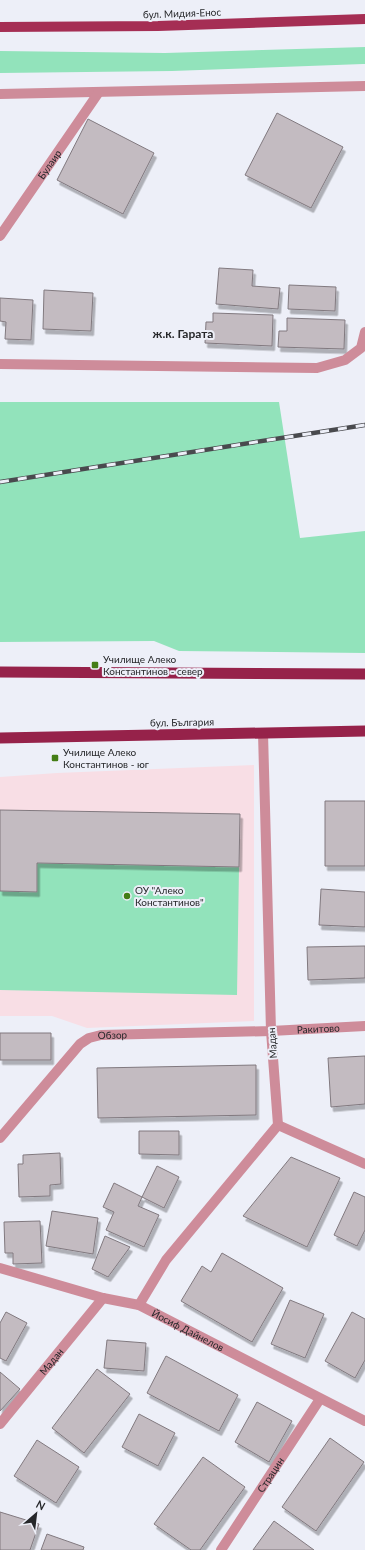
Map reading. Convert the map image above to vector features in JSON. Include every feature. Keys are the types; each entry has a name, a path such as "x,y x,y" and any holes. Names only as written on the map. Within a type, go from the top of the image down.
{"highway":[{"path":"0,672 365,674"},
{"name":"бул. България","path":"0,738 365,731"}],"main road":[{"name":"бул. Мидия-Енос","path":"0,27 158,26 365,19"}],"street":[{"path":"0,94 365,86"},
{"name":"Булаир","path":"0,236 99,92"},
{"path":"0,364 317,368 345,360 361,348 365,332"},
{"name":"Мадан","path":"263,733 271,1031 278,1125"},
{"name":"Ракитово","path":"271,1031 365,1026"},
{"name":"Обзор","path":"0,1138 80,1044 89,1038 101,1035 271,1031"},
{"path":"139,1305 166,1260 278,1125 365,1164"},
{"name":"Йосиф Дайнелов","path":"0,1268 103,1298 139,1305 365,1421"},
{"name":"Мадан","path":"0,1424 103,1298"},
{"name":"Страцин","path":"221,1550 320,1399"}],"shaded area":[{"name":"ОУ \"Алеко Константинов\"","path":"254,765 254,1021 87,1028 52,1016 0,1016 0,777 57,773"}],"green space":[{"path":"365,47 365,64 172,71 0,73 0,51 165,53"},
{"path":"0,402 279,402 300,538 365,531 365,653 179,651 154,641 0,642"},
{"path":"37,863 239,867 237,995 0,990 0,891 36,892"}],"building":[{"path":"277,113 343,147 311,208 245,175"},
{"path":"88,119 154,153 123,214 57,180"},
{"path":"219,268 253,270 252,286 280,288 278,309 216,304"},
{"path":"289,285 336,287 335,311 288,309"},
{"path":"44,290 93,293 91,331 43,329"},
{"path":"0,298 33,300 31,340 5,339 6,322 0,321"},
{"path":"213,313 273,315 272,346 205,343 206,322 213,322"},
{"path":"287,318 345,320 344,349 278,347 279,331 287,331"},
{"path":"325,801 365,801 365,866 325,866"},
{"path":"0,810 240,814 239,867 37,863 37,892 0,891"},
{"path":"321,889 365,892 365,927 319,925"},
{"path":"365,946 365,978 308,980 307,947"},
{"path":"0,1033 51,1033 51,1060 0,1060"},
{"path":"365,1056 365,1104 331,1107 328,1058"},
{"path":"256,1065 256,1115 98,1118 97,1068"},
{"path":"139,1131 179,1131 179,1155 139,1154"},
{"path":"60,1153 61,1184 50,1185 50,1196 19,1197 18,1164 23,1164 23,1155"},
{"path":"291,1157 340,1178 307,1247 243,1216"},
{"path":"157,1166 179,1177 164,1208 142,1197"},
{"path":"114,1183 142,1197 138,1206 159,1215 144,1247 106,1230 114,1212 103,1207"},
{"path":"354,1192 365,1197 365,1230 357,1246 334,1235"},
{"path":"52,1211 98,1218 93,1254 46,1246"},
{"path":"40,1221 42,1263 13,1264 13,1253 5,1253 4,1222"},
{"path":"105,1236 130,1247 108,1277 92,1269"},
{"path":"222,1253 283,1288 252,1342 181,1301 202,1266 211,1272"},
{"path":"290,1300 324,1314 305,1358 271,1344"},
{"path":"6,1312 27,1323 6,1361 0,1358 0,1323"},
{"path":"352,1312 365,1319 365,1360 355,1378 325,1361"},
{"path":"107,1340 146,1343 144,1371 104,1368"},
{"path":"166,1356 238,1395 219,1431 147,1393"},
{"path":"97,1369 130,1394 84,1453 52,1428"},
{"path":"0,1372 20,1389 0,1411"},
{"path":"257,1402 292,1421 269,1462 235,1442"},
{"path":"139,1414 175,1433 158,1466 122,1447"},
{"path":"330,1438 364,1462 316,1531 282,1507"},
{"path":"37,1440 79,1467 56,1503 14,1476"},
{"path":"203,1457 245,1487 200,1550 191,1550 154,1524"},
{"path":"0,1512 39,1524 30,1550 0,1550"},
{"path":"274,1521 314,1550 253,1550"},
{"path":"47,1534 84,1547 83,1550 41,1550"}],"railway":[{"path":"0,482 365,425"}],"place":[{"name":"Училище Алеко Константинов - север","path":"95,665"},
{"name":"Училище Алеко Константинов - юг","path":"55,758"},
{"name":"ОУ \"Алеко Константинов\"","path":"127,896"}],"district":[{"name":"ж.к. Гарата","path":"183,333"}]}
